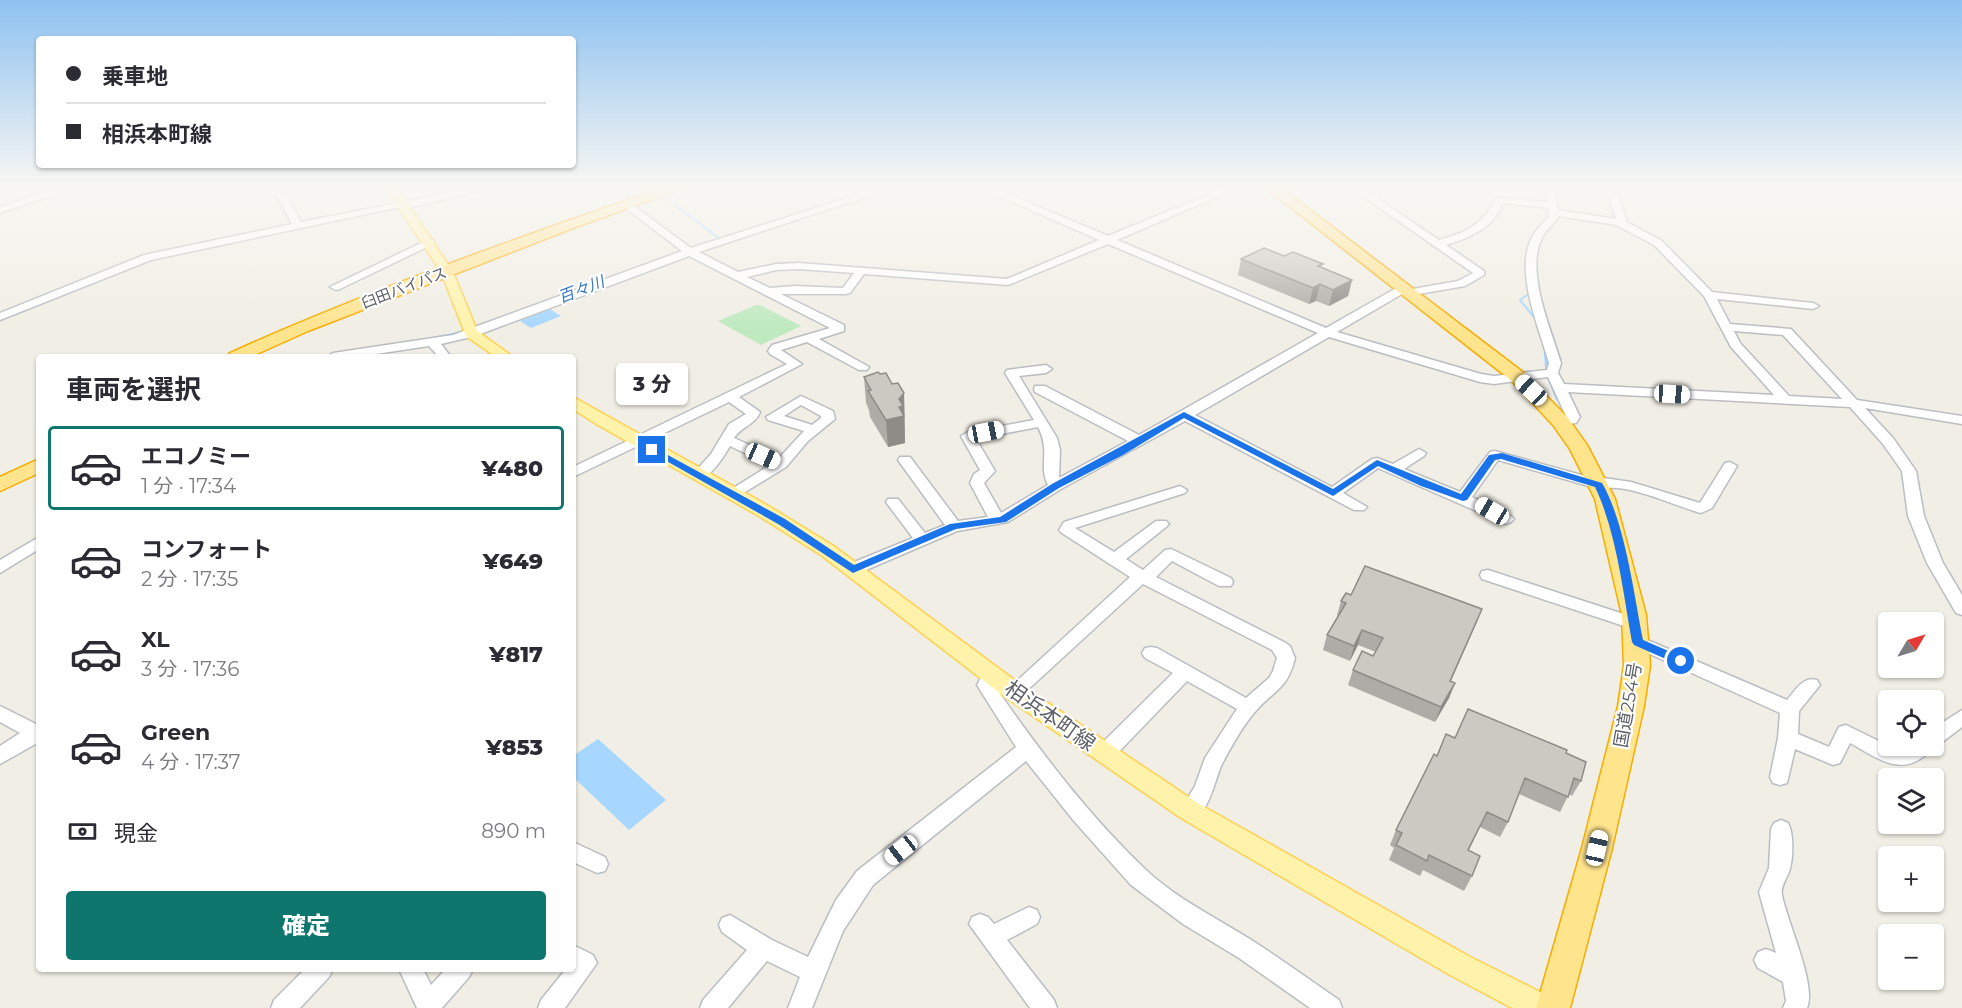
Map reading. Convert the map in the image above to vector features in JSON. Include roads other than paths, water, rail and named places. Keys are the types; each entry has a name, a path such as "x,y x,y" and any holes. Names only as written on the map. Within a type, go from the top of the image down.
{"highway":[{"name":"臼田バイパス","path":"258,354 544,235"},
{"name":"臼田バイパス","path":"243,354 302,327 556,235"},
{"name":"国道254号","path":"1332,235 1518,377 1560,421 1580,448 1605,499 1637,633 1631,706 1591,872 1553,1008"},
{"path":"0,476 36,458"},
{"path":"0,485 36,467"}],"main road":[{"path":"424,235 448,274 471,333 502,354"},
{"name":"相浜本町線","path":"576,404 807,537 853,569 991,675 1190,811 1450,960 1542,1008"}],"street":[{"path":"0,317 148,257 254,235"},
{"path":"576,472 796,363 774,351 776,348 797,339 810,339 840,328 690,252 667,235"},
{"path":"352,354 471,333 690,252 744,235"},
{"path":"1096,235 1325,332 1480,378 1552,373"},
{"path":"736,276 776,267 799,266 983,278 1001,282 1120,235"},
{"path":"853,569 954,526 1003,519 1056,486 1324,336 1325,332 1404,291 1461,284 1480,273 1424,235"},
{"path":"1437,244 1463,235"},
{"path":"1539,235 1530,258 1530,274 1555,363 1552,373 1573,417 1571,420 1560,421"},
{"path":"1643,235 1658,243 1708,296 1735,344 1784,399"},
{"path":"336,287 429,242"},
{"path":"766,292 795,289 846,291 861,271"},
{"path":"1708,296 1813,306"},
{"path":"1727,327 1787,332 1888,441 1909,471 1916,516 1935,563 1962,609"},
{"path":"810,339 863,367"},
{"path":"432,341 443,354"},
{"path":"1046,369 1011,373 1052,442 1050,473 1051,480 1056,486"},
{"path":"1560,388 1851,403 1962,420"},
{"path":"1040,389 1139,441"},
{"path":"698,476 717,456 734,427 752,416 753,412 730,397"},
{"path":"1184,415 1359,507"},
{"path":"997,520 977,483 979,477 988,471 968,436 1042,422"},
{"path":"732,495 781,464 812,429"},
{"path":"727,440 781,464"},
{"path":"1395,471 1419,453"},
{"path":"1463,498 1495,455 1598,483 1626,485 1701,508 1707,506 1730,466"},
{"path":"905,460 954,526"},
{"path":"1333,493 1377,462 1478,503 1506,519"},
{"path":"1180,490 1069,525 1067,530 1142,577 1284,651 1286,658 1282,673 1275,683 1248,707 1212,764 1204,789 1190,811"},
{"path":"893,502 922,540"},
{"path":"1114,560 1161,524"},
{"path":"0,568 36,544"},
{"path":"1015,692 1142,577 1171,554 1225,582"},
{"path":"1488,575 1637,633 1790,709"},
{"path":"1151,653 1248,707"},
{"path":"1104,754 1185,672"},
{"path":"991,675 986,685 1028,749 1081,815 1139,878 1191,917 1247,950 1317,1004"},
{"path":"1780,777 1788,738 1790,709 1812,685"},
{"path":"0,713 36,731"},
{"path":"1944,730 1962,717"},
{"path":"1788,738 1831,763 1849,727 1878,747"},
{"path":"0,756 36,733"},
{"path":"800,1008 843,909 865,878 1028,749"},
{"path":"1892,756 1909,756"},
{"path":"1781,829 1780,868 1770,892 1794,975 1798,1001 1795,1008"},
{"path":"576,853 597,864"},
{"path":"1029,917 985,931 1044,1008"},
{"path":"730,924 764,948 815,972"},
{"path":"712,1008 764,948"},
{"path":"550,1008 585,963 576,958"},
{"path":"1766,960 1794,975"},
{"path":"283,1008 318,972"},
{"path":"412,972 428,1007 458,972"}],"water":[{"path":"550,309 561,316 531,328 520,321"},
{"path":"598,739 666,800 629,830 576,780 576,754"}],"waterway":[{"path":"715,235 720,239 719,241"},
{"path":"1528,284 1526,256 1534,235"},
{"name":"百々川","path":"636,268 682,251"},
{"path":"1529,291 1530,293 1520,300 1538,322"},
{"path":"435,338 460,333"},
{"path":"1545,349 1547,374"},
{"path":"1550,381 1557,399"}]}
